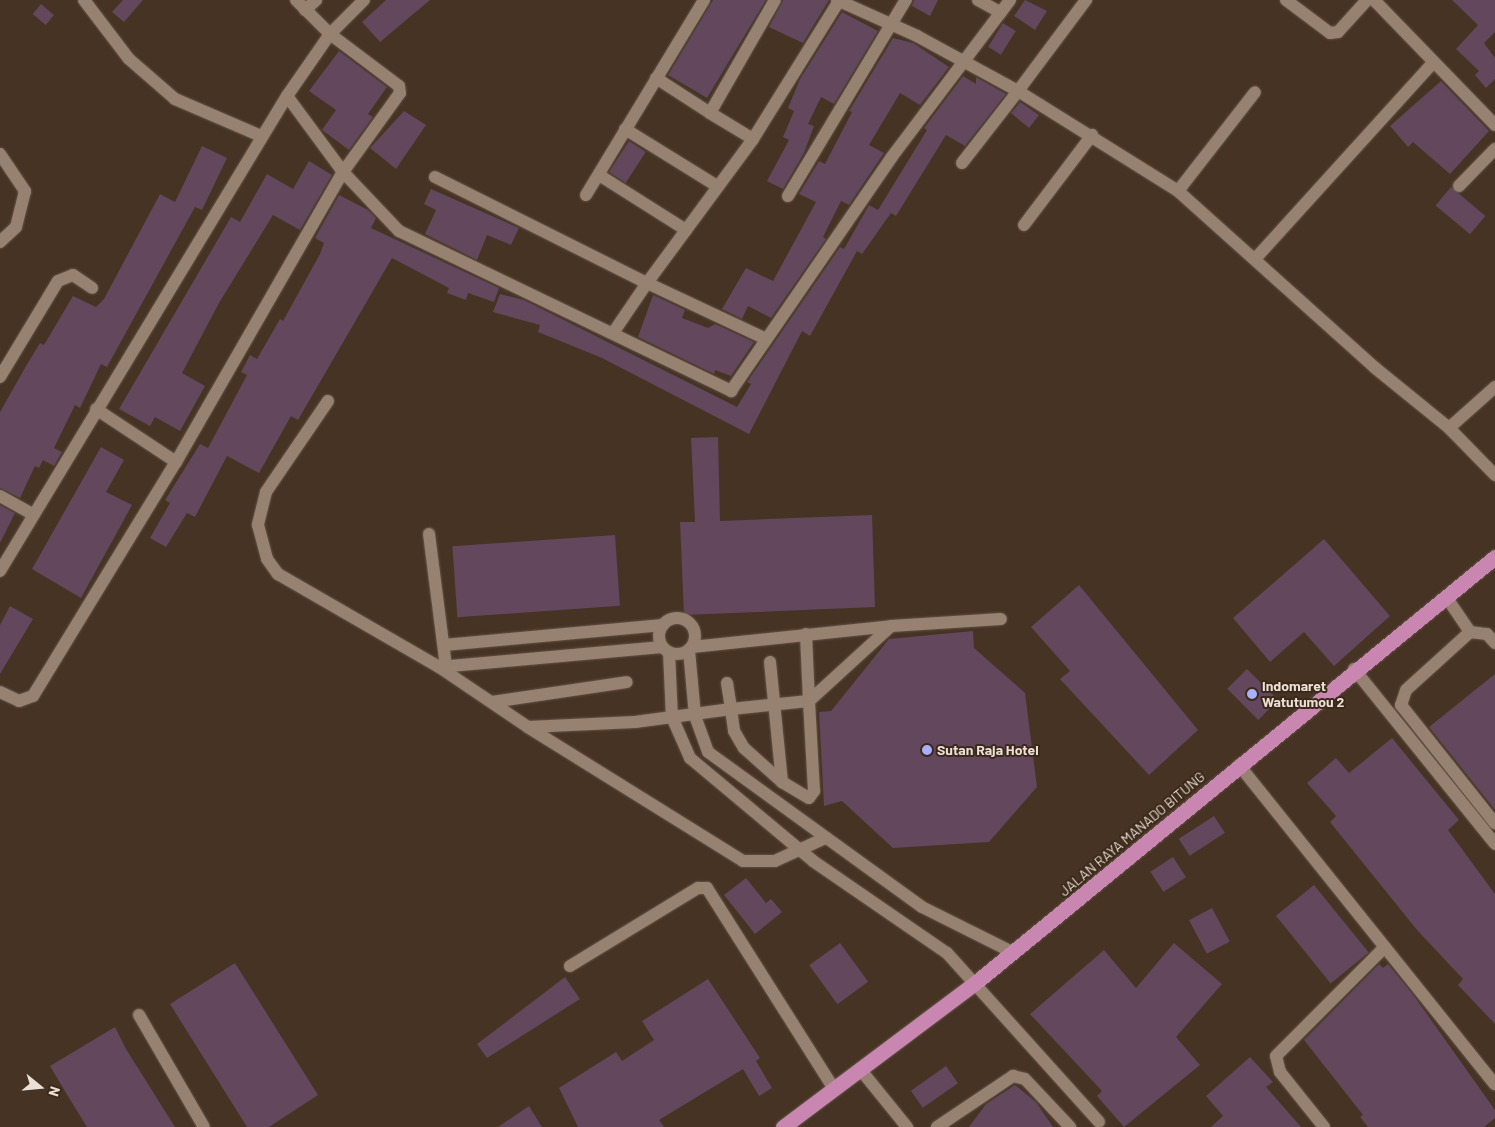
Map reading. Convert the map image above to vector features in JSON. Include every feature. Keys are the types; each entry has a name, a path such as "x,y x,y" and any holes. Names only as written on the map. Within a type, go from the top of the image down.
{"highway":[{"name":"JALAN RAYA MANADO BITUNG","path":"783,1127 975,984 1012,952 1142,849 1354,669 1447,598 1495,558"}],"street":[{"path":"84,0 129,59 176,99 261,136"},
{"path":"0,692 19,701 33,696 176,462 343,172 401,89 330,34 296,0"},
{"path":"305,10 316,0"},
{"path":"0,571 286,96 330,34 364,0"},
{"path":"586,195 704,0"},
{"path":"710,113 775,0"},
{"path":"613,333 647,283 753,139 838,0 894,25 1018,91 1178,190 1449,428 1495,475"},
{"path":"788,196 894,25 906,0"},
{"path":"978,0 1001,13"},
{"path":"286,96 343,172 399,231 613,333 726,391 738,384 764,338 963,62 1010,0"},
{"path":"962,163 1086,0"},
{"path":"1286,0 1330,33 1338,32 1367,0"},
{"path":"1374,0 1495,125"},
{"path":"1255,259 1433,63"},
{"path":"656,78 753,139"},
{"path":"1178,190 1255,92"},
{"path":"625,129 717,186"},
{"path":"1024,225 1092,136"},
{"path":"1459,186 1495,149"},
{"path":"0,154 25,192 16,227 0,242"},
{"path":"599,174 686,230"},
{"path":"435,177 647,283 764,338"},
{"path":"0,378 58,281 73,275 92,288"},
{"path":"1449,428 1495,386"},
{"path":"328,401 266,492 258,525 259,542 278,574 442,667 528,727 743,861 766,863 823,839"},
{"path":"96,409 176,462"},
{"path":"0,496 34,514"},
{"path":"429,534 444,645 442,667"},
{"path":"1447,598 1470,632"},
{"path":"444,645 662,624 677,617 692,624 696,640 690,649 695,716 708,752 823,839 922,907 1012,952"},
{"path":"442,667 690,649 806,634 1001,619"},
{"path":"662,624 672,717 690,758 800,850 910,923 975,984 1099,1122"},
{"path":"528,727 695,716 731,709 809,701 891,626"},
{"path":"1495,643 1488,634 1470,632 1406,690 1401,705 1495,823"},
{"path":"727,684 737,739 782,782 809,798 814,794 806,634"},
{"path":"770,662 782,782"},
{"path":"1354,669 1495,844"},
{"path":"492,702 627,682"},
{"path":"1239,765 1495,1084"},
{"path":"570,966 698,888 707,888 834,1089"},
{"path":"1324,1127 1280,1072 1276,1056 1279,1048 1385,947"},
{"path":"140,1015 204,1127"},
{"path":"860,1069 906,1127"},
{"path":"937,1127 1013,1076 1024,1079 1070,1127"}],"building":[{"path":"123,0 143,0 124,22 112,12"},
{"path":"386,0 430,0 380,42 362,22"},
{"path":"713,0 766,0 707,98 668,75"},
{"path":"783,0 829,0 803,43 769,27"},
{"path":"914,0 938,0 930,16 912,6"},
{"path":"1025,0 1047,11 1035,30 1014,16"},
{"path":"1452,0 1495,0 1495,32 1484,43 1495,58 1495,79 1486,88 1475,75 1479,71 1456,49 1478,25"},
{"path":"41,4 54,15 46,25 33,14"},
{"path":"842,12 878,31 834,104 821,97 808,124 814,126 804,153 783,189 767,181 789,140 783,137 794,111 788,108 800,79"},
{"path":"1003,23 1016,31 1001,55 988,47"},
{"path":"893,38 913,43 949,67 920,105 900,93 869,145 884,153 849,205 841,201 823,237 826,239 771,318 748,306 742,319 722,309 746,268 773,281 816,202 799,194 819,161 825,164 852,112 849,111"},
{"path":"339,51 387,87 368,114 373,117 349,150 322,130 336,110 309,91"},
{"path":"963,76 976,84 976,77 1006,94 965,146 946,135 896,216 891,213 862,254 857,251 810,336 802,331 749,434 602,358 538,332 540,325 493,312 500,294 524,300 737,407 751,384 747,382 840,247 844,249 869,205 878,210 927,130 924,128"},
{"path":"1441,81 1489,131 1450,174 1413,142 1408,147 1390,126"},
{"path":"1020,102 1039,115 1029,128 1011,113"},
{"path":"404,111 426,125 396,169 370,148"},
{"path":"629,141 646,152 626,183 609,172"},
{"path":"202,146 227,158 202,210 195,207 107,367 101,364 80,408 75,405 54,448 62,452 54,466 43,460 39,468 35,466 20,498 0,488 0,412 26,366 40,343 44,345 73,296 96,307 104,299 160,194 175,202"},
{"path":"309,161 332,175 300,230 273,215 219,303 182,373 205,386 180,431 155,417 150,426 119,409 231,217 240,222 267,174 293,189"},
{"path":"1451,187 1485,216 1470,234 1436,205"},
{"path":"431,189 519,228 511,245 487,235 477,260 425,234 436,210 424,204"},
{"path":"339,195 368,210 376,218 371,228 499,288 494,302 468,293 466,300 447,293 449,288 392,258 298,420 291,416 259,473 227,456 195,517 187,513 166,547 150,538 170,503 165,500 200,444 208,448 247,375 241,372 250,355 257,359 280,319 283,321 320,254 324,243 315,238"},
{"path":"653,295 685,310 682,318 708,328 715,324 754,342 731,376 715,370 714,374 638,337"},
{"path":"718,437 720,521 872,515 875,607 684,615 680,522 695,522 691,438"},
{"path":"101,447 124,460 106,492 132,505 81,598 32,569"},
{"path":"0,505 15,513 0,543"},
{"path":"615,535 620,606 457,617 452,546"},
{"path":"1324,539 1390,616 1334,666 1304,632 1270,662 1233,618"},
{"path":"1079,585 1198,730 1149,775 1060,679 1070,671 1031,627"},
{"path":"10,606 33,619 0,674 0,625"},
{"name":"Sutan Raja Hotel","path":"973,631 974,648 1025,693 1037,787 989,842 893,848 842,801 824,806 819,712 831,711 889,639"},
{"name":"Indomaret Watutumou 2","path":"1247,669 1278,700 1258,720 1227,689"},
{"path":"1495,674 1495,810 1429,727"},
{"path":"1392,738 1459,820 1448,830 1495,894 1495,1024 1458,985 1463,979 1417,930 1330,822 1336,816 1307,783 1336,758 1349,773"},
{"path":"1214,816 1225,833 1190,856 1179,839"},
{"path":"1173,857 1186,877 1163,892 1150,872"},
{"path":"746,878 766,903 771,899 782,912 755,934 724,895"},
{"path":"1314,885 1369,953 1331,983 1276,916"},
{"path":"1212,908 1230,942 1207,954 1189,920"},
{"path":"840,943 868,982 837,1004 809,965"},
{"path":"1174,943 1222,984 1176,1037 1200,1065 1124,1127 1097,1096 1102,1091 1030,1014 1104,950 1136,988"},
{"path":"235,963 318,1095 269,1127 247,1127 170,1004"},
{"path":"1379,964 1383,968 1388,964 1412,993 1495,1110 1495,1118 1484,1127 1368,1127 1360,1117 1363,1115 1304,1040"},
{"path":"565,977 580,999 487,1058 477,1044"},
{"path":"708,979 760,1058 756,1061 772,1088 759,1096 743,1069 659,1120 664,1127 578,1127 559,1088 616,1052 622,1061 654,1040 642,1021"},
{"path":"115,1027 126,1049 175,1127 87,1127 66,1093 50,1066"},
{"path":"1250,1057 1273,1082 1266,1087 1301,1127 1211,1127 1223,1116 1206,1096"},
{"path":"946,1066 958,1083 923,1108 911,1091"},
{"path":"1015,1085 1036,1102 1053,1127 969,1127 986,1104"},
{"path":"529,1106 542,1127 498,1127"}],"place":[{"name":"Indomaret Watutumou 2","path":"1252,694"},
{"name":"Sutan Raja Hotel","path":"927,750"}]}
